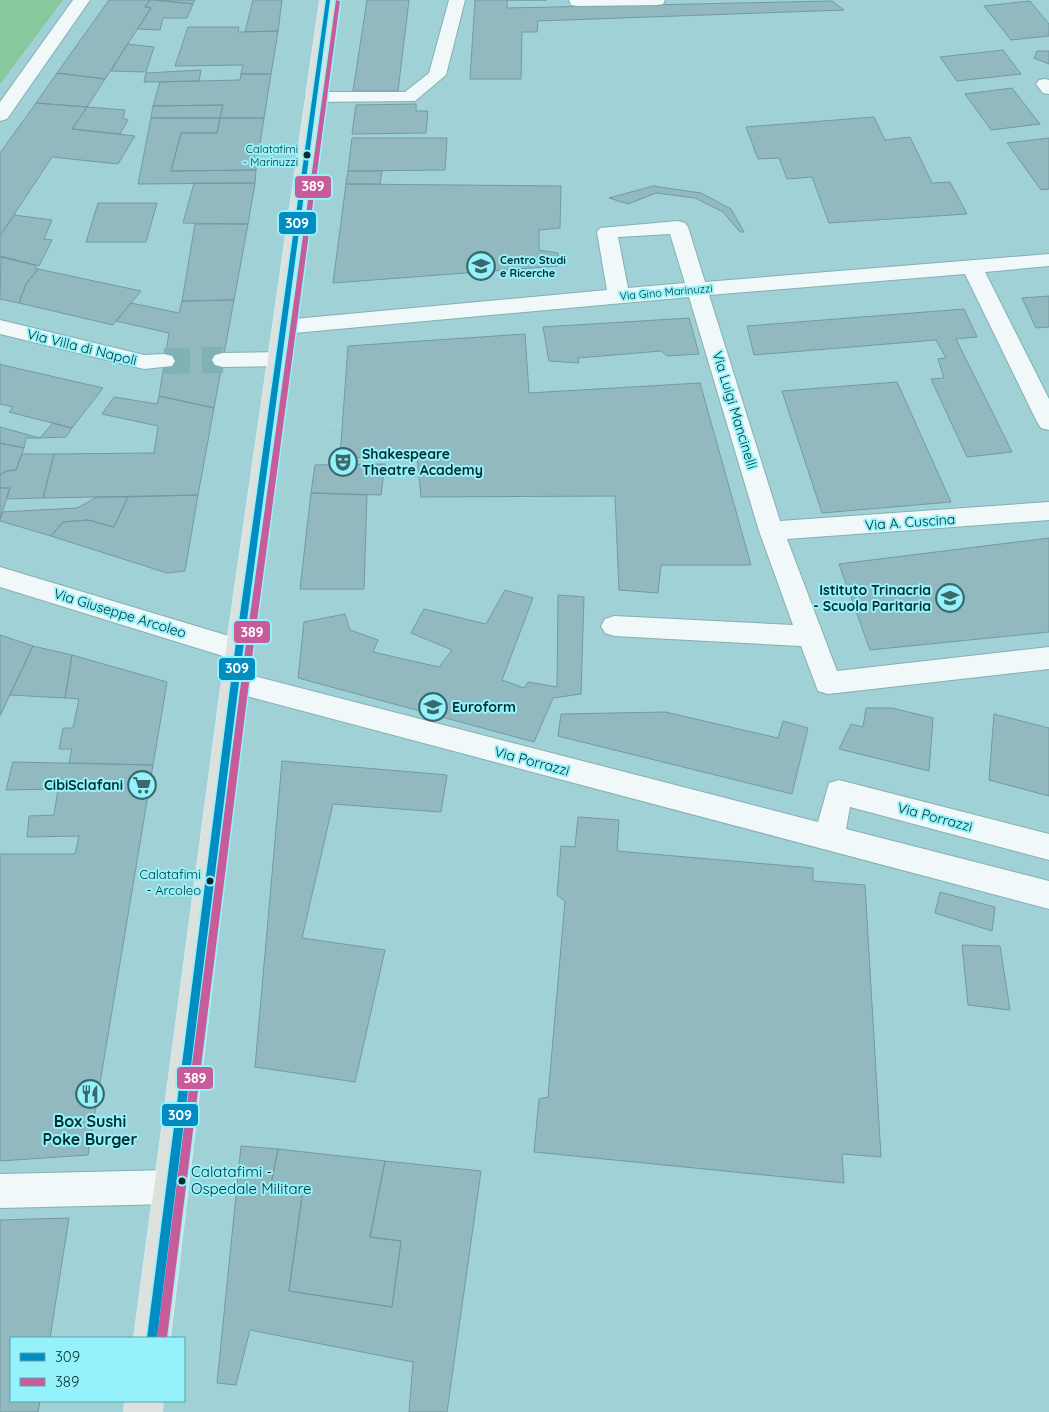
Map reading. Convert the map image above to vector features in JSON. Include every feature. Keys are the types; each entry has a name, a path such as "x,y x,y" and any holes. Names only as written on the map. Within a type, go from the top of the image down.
{"main road":[{"path":"152,1337 239,650 328,0"}],"street":[{"path":"0,116 82,0"},
{"path":"314,98 409,97 437,75 457,0"},
{"path":"579,0 577,2 657,0"},
{"name":"Via Luigi Mancinelli","path":"620,296 607,232 678,227 771,531 828,683 1049,658"},
{"name":"Via Gino Marinuzzi","path":"284,327 698,288 1049,260"},
{"path":"971,265 1049,422"},
{"name":"Via Villa di Napoli","path":"0,327 144,362 164,361"},
{"path":"223,360 279,360"},
{"name":"Via A. Cuscina","path":"771,531 1049,511"},
{"name":"Via Giuseppe Arcoleo","path":"0,577 239,650"},
{"path":"614,626 811,636"},
{"name":"Via Porrazzi","path":"235,682 829,839 1049,895"},
{"name":"Via Porrazzi","path":"829,839 839,792 1049,847"},
{"path":"0,1191 171,1187"}],"path":[{"path":"327,425 342,425"}],"green space":[{"path":"0,0 63,0 0,84"}],"building":[{"path":"109,0 150,0 145,7 151,8 105,79 57,73"},
{"path":"150,0 193,4 187,18 163,18 160,30 138,29 151,8 145,7"},
{"path":"154,0 195,0 193,4"},
{"path":"253,0 282,0 278,31 245,32"},
{"path":"367,0 409,0 398,91 353,91"},
{"path":"475,0 507,0 507,8 832,1 844,10 538,21 537,32 522,32 521,79 470,79"},
{"path":"1030,1 1049,24 1049,36 1011,40 984,6"},
{"path":"188,27 239,27 238,32 278,31 271,74 241,74 243,65 175,66"},
{"path":"127,44 154,47 146,72 111,71"},
{"path":"1003,50 1021,74 957,81 940,57"},
{"path":"1037,51 1049,51 1049,64 1034,58"},
{"path":"201,70 199,81 144,82 146,73"},
{"path":"57,73 105,79 87,107 36,103"},
{"path":"241,74 271,74 264,118 220,118 223,105 153,106 160,82 240,80"},
{"path":"1012,88 1040,124 991,130 965,94"},
{"path":"36,103 87,107 72,129 135,136 118,164 52,157 0,236 0,153"},
{"path":"416,104 416,111 428,111 426,133 352,134 356,105"},
{"path":"223,105 220,118 151,118 153,106"},
{"path":"87,107 125,110 123,118 128,120 120,134 72,129"},
{"path":"874,117 885,140 910,137 932,183 950,182 967,214 829,223 812,177 787,179 779,158 758,159 746,127"},
{"path":"151,118 220,118 217,133 181,133 171,171 256,170 255,183 138,184"},
{"path":"220,118 264,118 256,170 171,171 181,133 217,133"},
{"path":"352,138 447,138 445,170 348,171"},
{"path":"1049,138 1049,189 1041,190 1007,143"},
{"path":"348,171 382,171 380,184 346,184"},
{"path":"194,183 255,183 248,224 183,223"},
{"path":"346,184 561,186 560,228 539,230 539,250 558,253 558,266 333,283"},
{"path":"653,186 701,193 731,209 744,232 740,232 723,212 695,198 656,193 628,204 609,198"},
{"path":"98,203 157,203 146,242 86,242"},
{"path":"14,215 52,220 44,239 52,240 39,266 0,257 0,236"},
{"path":"195,224 248,224 234,300 182,301"},
{"path":"1,256 36,265 35,268 38,269 26,284 19,303 0,299"},
{"path":"38,269 141,291 113,325 19,303 26,284"},
{"path":"1049,296 1049,327 1036,328 1022,298"},
{"path":"234,300 214,408 159,396 169,333 116,321 131,303 179,313 182,301"},
{"path":"964,309 977,337 956,339 1012,452 967,457 931,379 944,378 938,359 946,358 936,340 754,355 747,326"},
{"path":"689,318 699,354 667,356 661,351 578,358 579,363 549,361 543,327"},
{"path":"525,334 529,393 700,383 751,565 661,565 658,593 619,590 615,496 421,497 417,456 340,458 348,346"},
{"path":"0,364 103,388 72,428 9,412 13,407 0,404"},
{"path":"897,382 951,502 822,513 782,391"},
{"path":"159,396 214,408 198,495 43,498 54,454 154,453 158,426 102,414 114,397 157,404"},
{"path":"53,423 72,428 66,437 40,438"},
{"path":"0,427 40,438 26,438 24,448 0,443"},
{"path":"0,443 24,448 16,470 6,471 0,475"},
{"path":"22,454 54,454 43,498 6,499 10,488 0,488 0,475 6,471 16,470"},
{"path":"385,464 381,495 311,493 315,465"},
{"path":"0,488 10,488 0,519"},
{"path":"311,493 367,495 364,589 300,589"},
{"path":"198,495 185,571 167,573 51,536 63,522 88,520 114,527 128,497"},
{"path":"97,497 128,497 114,527 88,520 63,522 51,536 0,521 2,512 77,508"},
{"name":"Istituto Trinacria - Scuola Paritaria","path":"1049,538 1049,632 870,650 839,564"},
{"path":"505,590 533,598 502,680 524,688 528,682 557,687 558,595 584,597 581,694 553,698 534,742 298,678 304,622 345,614 350,630 378,640 373,652 439,667 452,650 411,633 424,609 486,624"},
{"path":"0,635 33,646 0,716"},
{"path":"33,646 72,655 65,698 10,695"},
{"path":"72,655 167,682 153,765 69,763 72,749 59,749 63,728 73,728 79,699 65,698"},
{"path":"866,708 892,708 933,718 929,771 839,749 851,724 863,727"},
{"path":"665,712 778,738 783,721 808,728 792,794 558,736 561,714"},
{"path":"994,714 1049,728 1049,796 989,780"},
{"path":"282,761 447,775 441,812 333,804 302,938 385,950 355,1082 255,1067"},
{"path":"13,762 153,765 88,1155 0,1161 0,854 75,854 79,836 27,837 29,816 54,815 58,789 6,790"},
{"path":"578,817 619,820 617,851 813,868 813,881 865,885 881,1157 842,1154 844,1183 534,1152 539,1099 548,1097 565,901 557,895 561,846 575,847"},
{"path":"940,892 995,907 992,931 935,913"},
{"path":"962,945 1000,946 1010,1010 968,1005"},
{"path":"241,1146 278,1149 270,1189 302,1196 289,1291 392,1307 401,1241 370,1237 385,1161 481,1171 447,1412 409,1412 413,1362 250,1330 236,1385 217,1383"},
{"path":"278,1149 385,1161 370,1237 401,1241 392,1307 289,1291 302,1196 270,1189"},
{"path":"69,1218 50,1337 10,1337 10,1402 40,1402 38,1412 0,1412 0,1220"}],"tunnel":[{"path":"164,361 223,360"}],"transit line":[{"name":"309","path":"152,1337 239,650 328,0"},
{"name":"389","path":"162,1337 249,651 338,1"}],"place":[{"name":"Calatafimi - Marinuzzi","path":"307,155"},
{"name":"Centro Studi e Ricerche","path":"481,266"},
{"name":"Shakespeare Theatre Academy","path":"343,462"},
{"name":"Istituto Trinacria - Scuola Paritaria","path":"950,598"},
{"name":"Euroform","path":"433,707"},
{"name":"CibiSclafani","path":"142,785"},
{"name":"Calatafimi - Arcoleo","path":"210,881"},
{"name":"Box Sushi Poke Burger","path":"90,1094"},
{"name":"Calatafimi - Ospedale Militare","path":"182,1181"}]}
